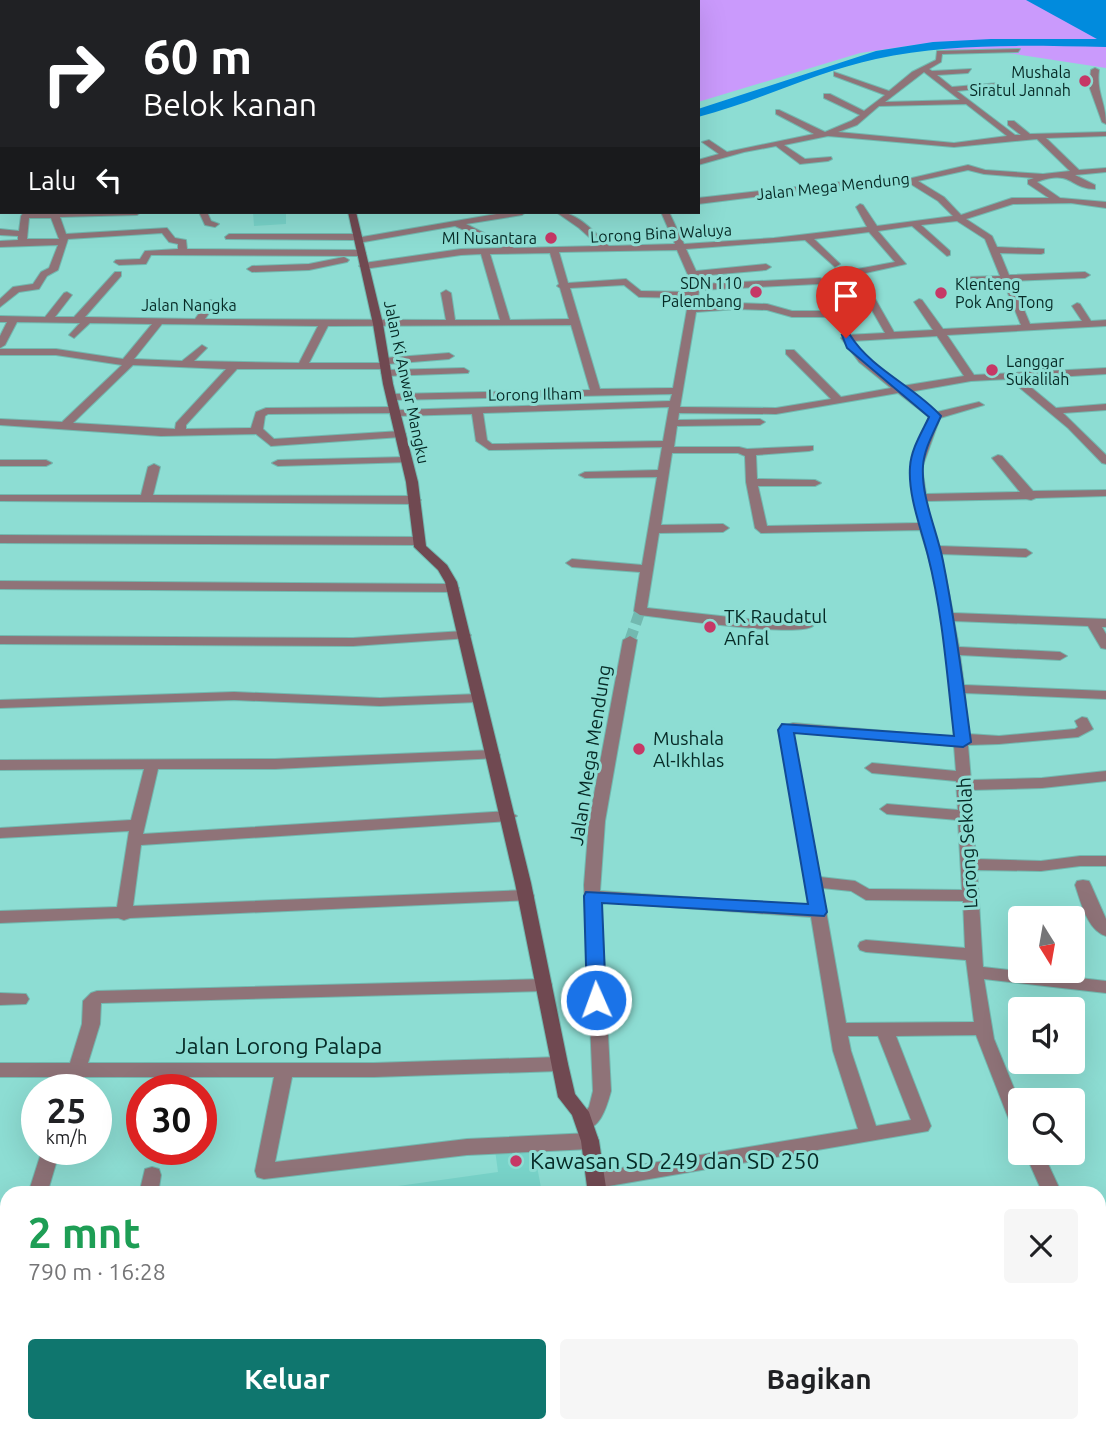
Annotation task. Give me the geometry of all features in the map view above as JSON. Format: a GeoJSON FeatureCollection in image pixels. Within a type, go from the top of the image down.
{"type":"FeatureCollection","features":[{"type":"Feature","properties":{"kind":"street"},"geometry":{"type":"LineString","coordinates":[[700,163],[824,134],[854,123],[889,94],[928,71],[939,61],[937,54],[943,51],[1018,50]]}},
{"type":"Feature","properties":{"kind":"street"},"geometry":{"type":"LineString","coordinates":[[1095,70],[1095,94],[1103,107],[1106,122]]}},
{"type":"Feature","properties":{"kind":"street"},"geometry":{"type":"LineString","coordinates":[[928,71],[968,71]]}},
{"type":"Feature","properties":{"kind":"street"},"geometry":{"type":"LineString","coordinates":[[928,71],[1014,138]]}},
{"type":"Feature","properties":{"kind":"street"},"geometry":{"type":"LineString","coordinates":[[837,74],[889,94]]}},
{"type":"Feature","properties":{"kind":"street"},"geometry":{"type":"LineString","coordinates":[[940,80],[982,77]]}},
{"type":"Feature","properties":{"kind":"street"},"geometry":{"type":"LineString","coordinates":[[950,89],[996,85]]}},
{"type":"Feature","properties":{"kind":"street"},"geometry":{"type":"LineString","coordinates":[[1095,94],[1106,95]]}},
{"type":"Feature","properties":{"kind":"street"},"geometry":{"type":"LineString","coordinates":[[827,96],[864,114]]}},
{"type":"Feature","properties":{"kind":"street"},"geometry":{"type":"LineString","coordinates":[[879,104],[967,102]]}},
{"type":"Feature","properties":{"kind":"street"},"geometry":{"type":"LineString","coordinates":[[951,103],[961,115]]}},
{"type":"Feature","properties":{"kind":"street"},"geometry":{"type":"LineString","coordinates":[[779,112],[824,134],[945,144],[969,145],[1014,138],[1106,134]]}},
{"type":"Feature","properties":{"kind":"street"},"geometry":{"type":"LineString","coordinates":[[1011,123],[1029,137]]}},
{"type":"Feature","properties":{"kind":"street"},"geometry":{"type":"LineString","coordinates":[[1086,135],[1103,145]]}},
{"type":"Feature","properties":{"kind":"street"},"geometry":{"type":"LineString","coordinates":[[1040,136],[1076,172]]}},
{"type":"Feature","properties":{"kind":"street"},"geometry":{"type":"LineString","coordinates":[[706,142],[726,155]]}},
{"type":"Feature","properties":{"kind":"street"},"geometry":{"type":"LineString","coordinates":[[778,144],[802,161],[828,159]]}},
{"type":"Feature","properties":{"kind":"street"},"geometry":{"type":"LineString","coordinates":[[945,144],[957,156]]}},
{"type":"Feature","properties":{"kind":"street"},"geometry":{"type":"LineString","coordinates":[[700,152],[713,160]]}},
{"type":"Feature","properties":{"kind":"street","name":"Jalan Mega Mendung"},"geometry":{"type":"LineString","coordinates":[[700,201],[910,180],[967,167],[984,172],[1043,176]]}},
{"type":"Feature","properties":{"kind":"street"},"geometry":{"type":"LineString","coordinates":[[1058,200],[1031,182],[1044,179],[1043,176],[1106,170]]}},
{"type":"Feature","properties":{"kind":"street"},"geometry":{"type":"LineString","coordinates":[[1064,174],[1092,187]]}},
{"type":"Feature","properties":{"kind":"street"},"geometry":{"type":"LineString","coordinates":[[910,180],[941,199],[959,218],[987,236],[1027,328]]}},
{"type":"Feature","properties":{"kind":"street"},"geometry":{"type":"LineString","coordinates":[[828,186],[840,195]]}},
{"type":"Feature","properties":{"kind":"street","name":"Lorong Bina Waluya"},"geometry":{"type":"LineString","coordinates":[[363,259],[744,243],[959,218],[1012,201],[1058,200],[1106,205]]}},
{"type":"Feature","properties":{"kind":"street"},"geometry":{"type":"LineString","coordinates":[[860,207],[901,264],[899,267],[856,271],[891,335]]}},
{"type":"Feature","properties":{"kind":"street"},"geometry":{"type":"LineString","coordinates":[[22,238],[27,214],[69,214]]}},
{"type":"Feature","properties":{"kind":"street"},"geometry":{"type":"LineString","coordinates":[[205,214],[208,223],[215,224]]}},
{"type":"Feature","properties":{"kind":"street","name":"Jalan Ki Anwar Mangku"},"geometry":{"type":"LineString","coordinates":[[352,214],[407,460],[420,547],[450,578],[453,588],[509,817],[567,1097],[578,1109],[589,1136]]}},
{"type":"Feature","properties":{"kind":"street"},"geometry":{"type":"LineString","coordinates":[[229,237],[358,239],[511,214]]}},
{"type":"Feature","properties":{"kind":"street"},"geometry":{"type":"LineString","coordinates":[[567,214],[607,249]]}},
{"type":"Feature","properties":{"kind":"street"},"geometry":{"type":"LineString","coordinates":[[666,214],[682,246],[692,274],[694,291],[640,611],[766,625],[806,626]]}},
{"type":"Feature","properties":{"kind":"street"},"geometry":{"type":"LineString","coordinates":[[0,304],[13,290],[36,287],[44,274],[53,270],[63,239],[55,216]]}},
{"type":"Feature","properties":{"kind":"street"},"geometry":{"type":"LineString","coordinates":[[913,223],[947,253]]}},
{"type":"Feature","properties":{"kind":"street"},"geometry":{"type":"LineString","coordinates":[[458,224],[517,251]]}},
{"type":"Feature","properties":{"kind":"street"},"geometry":{"type":"LineString","coordinates":[[0,232],[22,238],[63,239],[164,230],[172,240],[183,242],[182,252]]}},
{"type":"Feature","properties":{"kind":"street"},"geometry":{"type":"LineString","coordinates":[[735,233],[744,243]]}},
{"type":"Feature","properties":{"kind":"street"},"geometry":{"type":"LineString","coordinates":[[806,236],[835,264]]}},
{"type":"Feature","properties":{"kind":"street"},"geometry":{"type":"LineString","coordinates":[[0,244],[22,238]]}},
{"type":"Feature","properties":{"kind":"street"},"geometry":{"type":"LineString","coordinates":[[994,250],[1041,251]]}},
{"type":"Feature","properties":{"kind":"street"},"geometry":{"type":"LineString","coordinates":[[554,251],[562,286],[596,392]]}},
{"type":"Feature","properties":{"kind":"street"},"geometry":{"type":"LineString","coordinates":[[119,262],[143,261],[149,253],[182,252],[363,259]]}},
{"type":"Feature","properties":{"kind":"street"},"geometry":{"type":"LineString","coordinates":[[485,252],[506,322]]}},
{"type":"Feature","properties":{"kind":"street"},"geometry":{"type":"LineString","coordinates":[[252,269],[304,268],[327,261],[363,259]]}},
{"type":"Feature","properties":{"kind":"street"},"geometry":{"type":"LineString","coordinates":[[692,274],[766,267]]}},
{"type":"Feature","properties":{"kind":"street"},"geometry":{"type":"LineString","coordinates":[[74,335],[118,274]]}},
{"type":"Feature","properties":{"kind":"street"},"geometry":{"type":"LineString","coordinates":[[965,280],[1085,275]]}},
{"type":"Feature","properties":{"kind":"street"},"geometry":{"type":"LineString","coordinates":[[562,286],[626,282],[639,294],[820,281],[832,288],[866,288]]}},
{"type":"Feature","properties":{"kind":"street"},"geometry":{"type":"LineString","coordinates":[[446,293],[451,324]]}},
{"type":"Feature","properties":{"kind":"street"},"geometry":{"type":"LineString","coordinates":[[47,320],[67,295]]}},
{"type":"Feature","properties":{"kind":"street"},"geometry":{"type":"LineString","coordinates":[[919,302],[971,378]]}},
{"type":"Feature","properties":{"kind":"street"},"geometry":{"type":"LineString","coordinates":[[198,321],[211,303]]}},
{"type":"Feature","properties":{"kind":"street"},"geometry":{"type":"LineString","coordinates":[[690,310],[737,306],[767,307],[792,314],[831,314]]}},
{"type":"Feature","properties":{"kind":"street"},"geometry":{"type":"LineString","coordinates":[[1077,306],[1088,324]]}},
{"type":"Feature","properties":{"kind":"street","name":"Jalan Nangka"},"geometry":{"type":"LineString","coordinates":[[0,319],[378,324],[573,322]]}},
{"type":"Feature","properties":{"kind":"street"},"geometry":{"type":"LineString","coordinates":[[13,319],[1,352],[56,352],[128,363],[385,367],[464,371]]}},
{"type":"Feature","properties":{"kind":"street"},"geometry":{"type":"LineString","coordinates":[[63,426],[128,363],[159,321]]}},
{"type":"Feature","properties":{"kind":"street"},"geometry":{"type":"LineString","coordinates":[[302,367],[325,322]]}},
{"type":"Feature","properties":{"kind":"street"},"geometry":{"type":"LineString","coordinates":[[935,416],[901,390],[851,346],[846,338],[1106,323]]}},
{"type":"Feature","properties":{"kind":"street"},"geometry":{"type":"LineString","coordinates":[[184,365],[202,348]]}},
{"type":"Feature","properties":{"kind":"street"},"geometry":{"type":"LineString","coordinates":[[790,352],[809,375],[819,379],[839,401]]}},
{"type":"Feature","properties":{"kind":"street"},"geometry":{"type":"LineString","coordinates":[[385,367],[449,356]]}},
{"type":"Feature","properties":{"kind":"street"},"geometry":{"type":"LineString","coordinates":[[181,432],[180,425],[234,366]]}},
{"type":"Feature","properties":{"kind":"street"},"geometry":{"type":"LineString","coordinates":[[609,413],[776,411],[971,378],[1106,371]]}},
{"type":"Feature","properties":{"kind":"street"},"geometry":{"type":"LineString","coordinates":[[1010,375],[1054,411],[1106,461]]}},
{"type":"Feature","properties":{"kind":"street"},"geometry":{"type":"LineString","coordinates":[[392,397],[678,391]]}},
{"type":"Feature","properties":{"kind":"street"},"geometry":{"type":"LineString","coordinates":[[499,396],[500,411]]}},
{"type":"Feature","properties":{"kind":"street"},"geometry":{"type":"LineString","coordinates":[[935,416],[979,405]]}},
{"type":"Feature","properties":{"kind":"street"},"geometry":{"type":"LineString","coordinates":[[1054,411],[1106,407]]}},
{"type":"Feature","properties":{"kind":"street","name":"Lorong Ilham"},"geometry":{"type":"LineString","coordinates":[[254,431],[259,426],[260,414],[266,411],[674,413]]}},
{"type":"Feature","properties":{"kind":"street"},"geometry":{"type":"LineString","coordinates":[[477,411],[482,441],[489,447],[668,447],[748,452],[809,448]]}},
{"type":"Feature","properties":{"kind":"street"},"geometry":{"type":"LineString","coordinates":[[674,413],[760,422]]}},
{"type":"Feature","properties":{"kind":"street"},"geometry":{"type":"LineString","coordinates":[[935,416],[916,461],[920,498],[1106,493]]}},
{"type":"Feature","properties":{"kind":"street"},"geometry":{"type":"LineString","coordinates":[[0,422],[181,432],[254,431],[271,443],[401,434]]}},
{"type":"Feature","properties":{"kind":"street"},"geometry":{"type":"LineString","coordinates":[[748,452],[761,528],[765,530],[925,526]]}},
{"type":"Feature","properties":{"kind":"street"},"geometry":{"type":"LineString","coordinates":[[998,458],[1031,497]]}},
{"type":"Feature","properties":{"kind":"street"},"geometry":{"type":"LineString","coordinates":[[278,463],[407,460]]}},
{"type":"Feature","properties":{"kind":"street"},"geometry":{"type":"LineString","coordinates":[[0,463],[46,463]]}},
{"type":"Feature","properties":{"kind":"street"},"geometry":{"type":"LineString","coordinates":[[146,499],[154,467]]}},
{"type":"Feature","properties":{"kind":"street"},"geometry":{"type":"LineString","coordinates":[[585,475],[664,472]]}},
{"type":"Feature","properties":{"kind":"street"},"geometry":{"type":"LineString","coordinates":[[752,482],[815,484]]}},
{"type":"Feature","properties":{"kind":"street"},"geometry":{"type":"LineString","coordinates":[[0,498],[415,500]]}},
{"type":"Feature","properties":{"kind":"street","name":"Lorong Sekolah"},"geometry":{"type":"LineString","coordinates":[[920,498],[947,617],[958,689],[974,963],[984,1028],[1008,1099]]}},
{"type":"Feature","properties":{"kind":"street"},"geometry":{"type":"LineString","coordinates":[[652,540],[723,528]]}},
{"type":"Feature","properties":{"kind":"street"},"geometry":{"type":"LineString","coordinates":[[0,539],[419,541]]}},
{"type":"Feature","properties":{"kind":"street"},"geometry":{"type":"LineString","coordinates":[[934,552],[1026,553]]}},
{"type":"Feature","properties":{"kind":"street"},"geometry":{"type":"LineString","coordinates":[[572,563],[647,569]]}},
{"type":"Feature","properties":{"kind":"street"},"geometry":{"type":"LineString","coordinates":[[0,585],[453,588]]}},
{"type":"Feature","properties":{"kind":"street"},"geometry":{"type":"LineString","coordinates":[[947,617],[1100,623],[1106,645]]}},
{"type":"Feature","properties":{"kind":"street"},"geometry":{"type":"LineString","coordinates":[[0,640],[353,642],[464,635]]}},
{"type":"Feature","properties":{"kind":"street","name":"Jalan Mega Mendung"},"geometry":{"type":"LineString","coordinates":[[589,1136],[602,1091],[593,896],[597,821],[630,640]]}},
{"type":"Feature","properties":{"kind":"street"},"geometry":{"type":"LineString","coordinates":[[952,650],[1060,656]]}},
{"type":"Feature","properties":{"kind":"street"},"geometry":{"type":"LineString","coordinates":[[958,689],[1106,695]]}},
{"type":"Feature","properties":{"kind":"street"},"geometry":{"type":"LineString","coordinates":[[0,704],[234,696],[380,702],[478,698]]}},
{"type":"Feature","properties":{"kind":"street"},"geometry":{"type":"LineString","coordinates":[[869,1133],[847,1069],[838,1030],[786,730],[793,727],[963,740],[999,740],[1078,733],[1086,729],[1082,721]]}},
{"type":"Feature","properties":{"kind":"street"},"geometry":{"type":"LineString","coordinates":[[0,765],[275,764],[493,755]]}},
{"type":"Feature","properties":{"kind":"street"},"geometry":{"type":"LineString","coordinates":[[124,914],[136,832],[152,764]]}},
{"type":"Feature","properties":{"kind":"street"},"geometry":{"type":"LineString","coordinates":[[872,768],[964,781],[1042,783],[1106,776]]}},
{"type":"Feature","properties":{"kind":"street"},"geometry":{"type":"LineString","coordinates":[[887,809],[966,816]]}},
{"type":"Feature","properties":{"kind":"street"},"geometry":{"type":"LineString","coordinates":[[0,833],[136,832],[509,817]]}},
{"type":"Feature","properties":{"kind":"street"},"geometry":{"type":"LineString","coordinates":[[968,864],[1041,866],[1106,861]]}},
{"type":"Feature","properties":{"kind":"street"},"geometry":{"type":"LineString","coordinates":[[812,882],[855,886],[866,894],[969,896]]}},
{"type":"Feature","properties":{"kind":"street"},"geometry":{"type":"LineString","coordinates":[[1083,885],[1095,916],[1106,930]]}},
{"type":"Feature","properties":{"kind":"street"},"geometry":{"type":"LineString","coordinates":[[0,917],[526,896]]}},
{"type":"Feature","properties":{"kind":"street"},"geometry":{"type":"LineString","coordinates":[[593,896],[818,912]]}},
{"type":"Feature","properties":{"kind":"street"},"geometry":{"type":"LineString","coordinates":[[866,946],[1106,987]]}},
{"type":"Feature","properties":{"kind":"street"},"geometry":{"type":"LineString","coordinates":[[77,1072],[91,1024],[92,1001],[97,997],[544,985]]}},
{"type":"Feature","properties":{"kind":"street"},"geometry":{"type":"LineString","coordinates":[[0,999],[20,999]]}},
{"type":"Feature","properties":{"kind":"street"},"geometry":{"type":"LineString","coordinates":[[838,1030],[984,1028]]}},
{"type":"Feature","properties":{"kind":"street"},"geometry":{"type":"LineString","coordinates":[[602,1186],[869,1133],[922,1126],[885,1031]]}},
{"type":"Feature","properties":{"kind":"street","name":"Jalan Lorong Palapa"},"geometry":{"type":"LineString","coordinates":[[0,1070],[77,1072],[475,1069],[559,1064]]}},
{"type":"Feature","properties":{"kind":"street"},"geometry":{"type":"LineString","coordinates":[[284,1070],[264,1171],[467,1147],[589,1136],[597,1186]]}},
{"type":"Feature","properties":{"kind":"street"},"geometry":{"type":"LineString","coordinates":[[40,1186],[46,1165]]}},
{"type":"Feature","properties":{"kind":"street"},"geometry":{"type":"LineString","coordinates":[[1040,1165],[1049,1186]]}},
{"type":"Feature","properties":{"kind":"street"},"geometry":{"type":"LineString","coordinates":[[442,1433],[624,1433]]}},
{"type":"Feature","properties":{"kind":"shaded area"},"geometry":{"type":"Polygon","coordinates":[[[700,0],[1106,0],[1106,68],[1001,52],[947,53],[935,42],[860,53],[700,101],[700,0]]]}},
{"type":"Feature","properties":{"kind":"shaded area"},"geometry":{"type":"Polygon","coordinates":[[[253,214],[286,214],[286,224],[254,226],[253,214]]]}},
{"type":"Feature","properties":{"kind":"shaded area","name":"Kawasan SD 249 dan SD 250"},"geometry":{"type":"Polygon","coordinates":[[[533,1145],[541,1186],[398,1186],[498,1172],[495,1150],[533,1145]]]}},
{"type":"Feature","properties":{"kind":"water"},"geometry":{"type":"Polygon","coordinates":[[[1026,0],[1106,0],[1106,44],[1026,0]]]}},
{"type":"Feature","properties":{"kind":"waterway"},"geometry":{"type":"LineString","coordinates":[[700,112],[831,67],[904,50],[962,44],[1106,43]]}},
{"type":"Feature","properties":{"kind":"tunnel"},"geometry":{"type":"LineString","coordinates":[[630,640],[640,611]]}},
{"type":"Feature","properties":{"kind":"place","name":"Mushala Siratul Jannah"},"geometry":{"type":"Point","coordinates":[1085,81]}},
{"type":"Feature","properties":{"kind":"place","name":"MI Nusantara"},"geometry":{"type":"Point","coordinates":[551,238]}},
{"type":"Feature","properties":{"kind":"place","name":"SDN 110 Palembang"},"geometry":{"type":"Point","coordinates":[756,292]}},
{"type":"Feature","properties":{"kind":"place","name":"Klenteng Pok Ang Tong"},"geometry":{"type":"Point","coordinates":[941,293]}},
{"type":"Feature","properties":{"kind":"place","name":"Langgar Sukalilah"},"geometry":{"type":"Point","coordinates":[992,370]}},
{"type":"Feature","properties":{"kind":"place","name":"TK Raudatul Anfal"},"geometry":{"type":"Point","coordinates":[710,627]}},
{"type":"Feature","properties":{"kind":"place","name":"Mushala Al-Ikhlas"},"geometry":{"type":"Point","coordinates":[639,749]}},
{"type":"Feature","properties":{"kind":"place","name":"Kawasan SD 249 dan SD 250"},"geometry":{"type":"Point","coordinates":[516,1161]}},
{"type":"Feature","properties":{"kind":"route"},"geometry":{"type":"LineString","coordinates":[[596,1000],[593,896],[818,912],[786,730],[788,727],[963,742],[949,627],[935,555],[925,526],[916,468],[916,461],[935,416],[891,382],[851,346],[846,338]]}}]}
